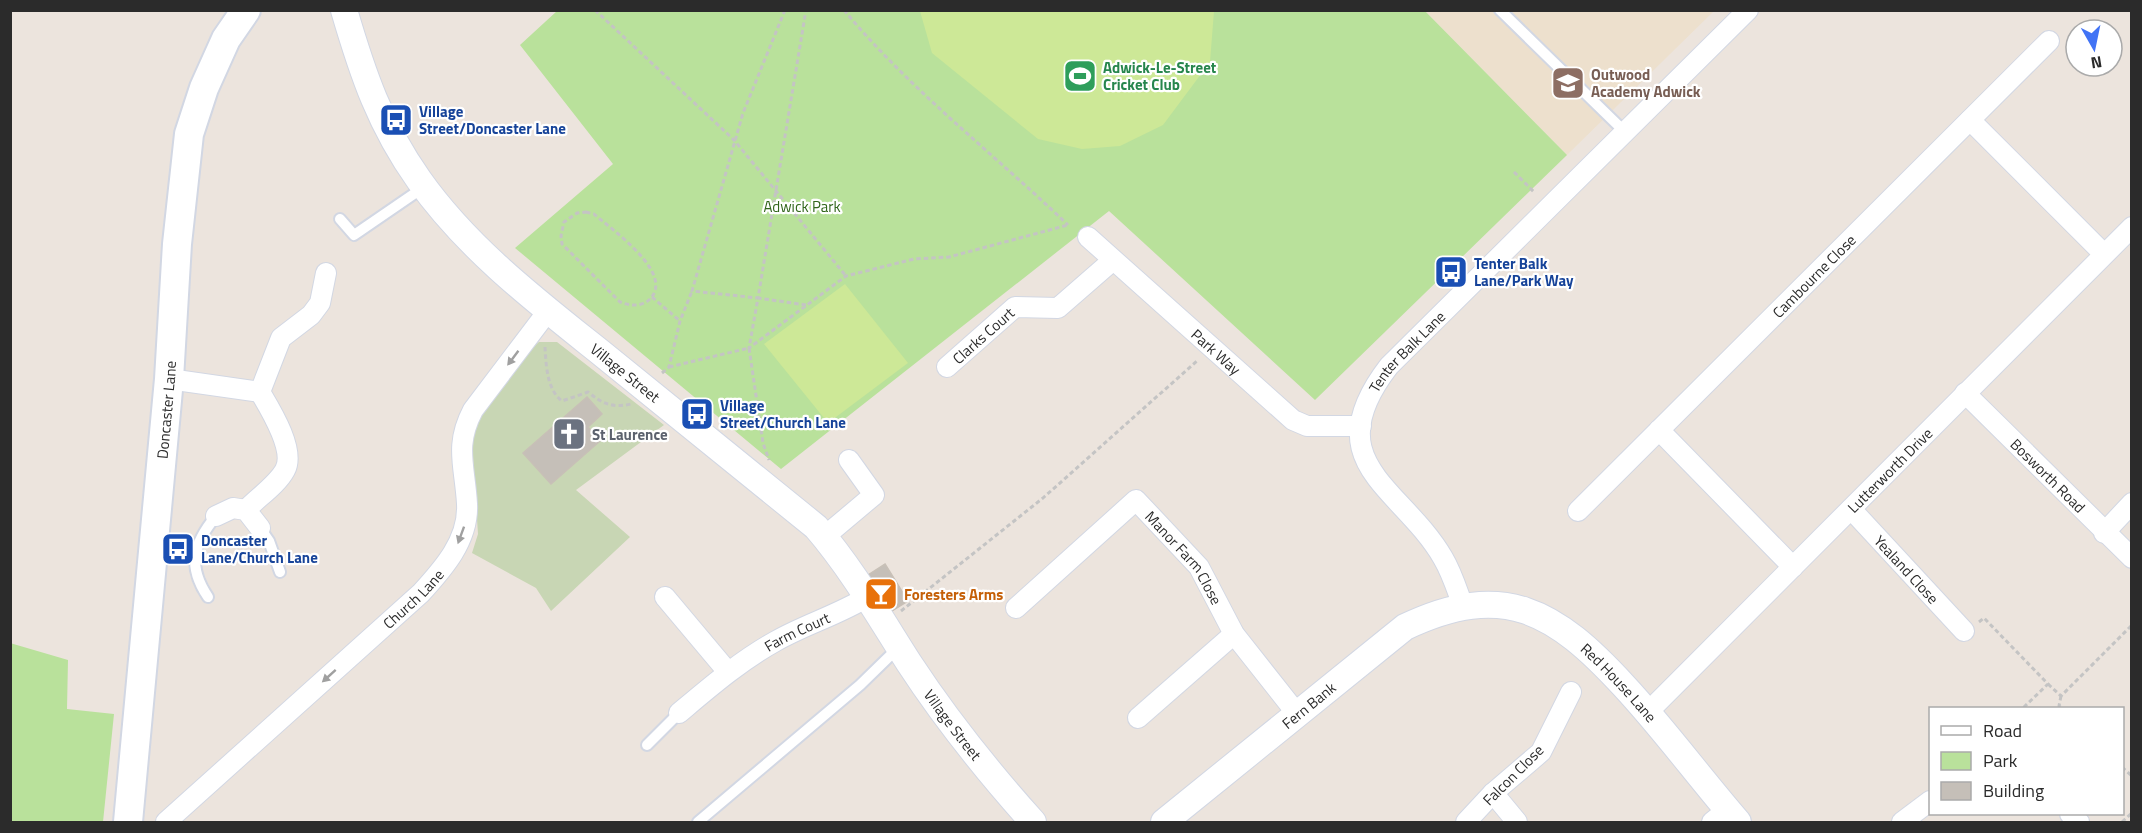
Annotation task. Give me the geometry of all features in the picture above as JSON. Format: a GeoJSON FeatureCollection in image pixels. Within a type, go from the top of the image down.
{"type":"FeatureCollection","features":[{"type":"Feature","properties":{"kind":"main road","name":"Doncaster Lane"},"geometry":{"type":"LineString","coordinates":[[128,822],[169,379],[177,244],[189,134],[204,88],[226,39],[246,10]]}},
{"type":"Feature","properties":{"kind":"street","name":"Village Street"},"geometry":{"type":"LineString","coordinates":[[344,10],[360,68],[372,99],[391,136],[424,187],[481,251],[548,311],[766,486],[824,537],[869,596],[945,711],[1033,822]]}},
{"type":"Feature","properties":{"kind":"street","name":"Tenter Balk Lane"},"geometry":{"type":"LineString","coordinates":[[1463,606],[1443,557],[1381,486],[1369,467],[1363,450],[1361,426],[1371,389],[1389,366],[1748,10]]}},
{"type":"Feature","properties":{"kind":"street","name":"Cambourne Close"},"geometry":{"type":"LineString","coordinates":[[1578,511],[2049,41]]}},
{"type":"Feature","properties":{"kind":"street"},"geometry":{"type":"LineString","coordinates":[[1970,120],[2104,254]]}},
{"type":"Feature","properties":{"kind":"street","name":"Lutterworth Drive"},"geometry":{"type":"LineString","coordinates":[[1648,712],[2132,226]]}},
{"type":"Feature","properties":{"kind":"street","name":"Park Way"},"geometry":{"type":"LineString","coordinates":[[1088,237],[1112,261],[1293,420],[1315,426],[1361,426]]}},
{"type":"Feature","properties":{"kind":"street","name":"Clarks Court"},"geometry":{"type":"LineString","coordinates":[[947,367],[1015,307],[1058,308],[1112,261]]}},
{"type":"Feature","properties":{"kind":"street"},"geometry":{"type":"LineString","coordinates":[[246,510],[284,471],[288,461],[281,433],[260,392],[281,338],[311,315],[320,303],[326,273]]}},
{"type":"Feature","properties":{"kind":"street","name":"Church Lane"},"geometry":{"type":"LineString","coordinates":[[166,822],[421,593],[450,559],[459,541],[467,506],[461,442],[465,426],[473,410],[548,311]]}},
{"type":"Feature","properties":{"kind":"street"},"geometry":{"type":"LineString","coordinates":[[169,379],[260,392]]}},
{"type":"Feature","properties":{"kind":"street","name":"Bosworth Road"},"geometry":{"type":"LineString","coordinates":[[1965,393],[2104,533],[2132,558]]}},
{"type":"Feature","properties":{"kind":"street"},"geometry":{"type":"LineString","coordinates":[[1659,430],[1793,567]]}},
{"type":"Feature","properties":{"kind":"street"},"geometry":{"type":"LineString","coordinates":[[824,537],[874,495],[849,460]]}},
{"type":"Feature","properties":{"kind":"street","name":"Manor Farm Close"},"geometry":{"type":"LineString","coordinates":[[1016,608],[1136,500],[1199,567],[1234,634],[1298,715]]}},
{"type":"Feature","properties":{"kind":"street"},"geometry":{"type":"LineString","coordinates":[[2104,533],[2132,503]]}},
{"type":"Feature","properties":{"kind":"street"},"geometry":{"type":"LineString","coordinates":[[216,516],[233,508],[246,510],[260,528]]}},
{"type":"Feature","properties":{"kind":"street","name":"Yealand Close"},"geometry":{"type":"LineString","coordinates":[[1851,509],[1964,631]]}},
{"type":"Feature","properties":{"kind":"street","name":"Farm Court"},"geometry":{"type":"LineString","coordinates":[[679,713],[728,672],[779,639],[841,613],[869,596]]}},
{"type":"Feature","properties":{"kind":"street"},"geometry":{"type":"LineString","coordinates":[[665,597],[728,672]]}},
{"type":"Feature","properties":{"kind":"street","name":"Red House Lane"},"geometry":{"type":"LineString","coordinates":[[1463,606],[1495,605],[1517,608],[1542,616],[1567,630],[1590,649],[1648,712],[1726,818]]}},
{"type":"Feature","properties":{"kind":"street","name":"Fern Bank"},"geometry":{"type":"LineString","coordinates":[[1164,822],[1405,627],[1435,612],[1463,606]]}},
{"type":"Feature","properties":{"kind":"street"},"geometry":{"type":"LineString","coordinates":[[1138,718],[1234,634]]}},
{"type":"Feature","properties":{"kind":"street","name":"Falcon Close"},"geometry":{"type":"LineString","coordinates":[[1466,822],[1493,793],[1540,752],[1571,692]]}},
{"type":"Feature","properties":{"kind":"street"},"geometry":{"type":"LineString","coordinates":[[1493,793],[1517,822]]}},
{"type":"Feature","properties":{"kind":"street"},"geometry":{"type":"LineString","coordinates":[[1902,822],[1929,802]]}},
{"type":"Feature","properties":{"kind":"lane"},"geometry":{"type":"LineString","coordinates":[[1500,10],[1625,132]]}},
{"type":"Feature","properties":{"kind":"lane"},"geometry":{"type":"LineString","coordinates":[[340,219],[354,235],[424,187]]}},
{"type":"Feature","properties":{"kind":"lane"},"geometry":{"type":"LineString","coordinates":[[208,597],[195,574],[195,560],[200,538],[216,516]]}},
{"type":"Feature","properties":{"kind":"lane"},"geometry":{"type":"LineString","coordinates":[[260,528],[269,541],[280,572]]}},
{"type":"Feature","properties":{"kind":"lane"},"geometry":{"type":"LineString","coordinates":[[698,822],[860,685],[900,646]]}},
{"type":"Feature","properties":{"kind":"lane"},"geometry":{"type":"LineString","coordinates":[[647,745],[679,713]]}},
{"type":"Feature","properties":{"kind":"path"},"geometry":{"type":"LineString","coordinates":[[595,10],[735,141],[846,276]]}},
{"type":"Feature","properties":{"kind":"path"},"geometry":{"type":"LineString","coordinates":[[548,311],[545,342],[547,370],[556,396],[562,401],[588,392],[600,402],[615,407],[636,403],[669,367],[680,321],[692,291],[743,113],[785,10]]}},
{"type":"Feature","properties":{"kind":"path"},"geometry":{"type":"LineString","coordinates":[[766,486],[776,478],[763,443],[748,348],[806,10]]}},
{"type":"Feature","properties":{"kind":"path"},"geometry":{"type":"LineString","coordinates":[[844,10],[879,52],[1009,168],[1068,225],[1088,237]]}},
{"type":"Feature","properties":{"kind":"path"},"geometry":{"type":"LineString","coordinates":[[1514,172],[1549,207]]}},
{"type":"Feature","properties":{"kind":"path"},"geometry":{"type":"LineString","coordinates":[[578,213],[594,214],[653,269],[657,283],[652,297],[636,306],[620,302],[565,249],[561,236],[564,222],[578,213]]}},
{"type":"Feature","properties":{"kind":"path"},"geometry":{"type":"LineString","coordinates":[[669,367],[748,348],[846,276],[914,260],[950,257],[1068,225]]}},
{"type":"Feature","properties":{"kind":"path"},"geometry":{"type":"LineString","coordinates":[[692,291],[806,305]]}},
{"type":"Feature","properties":{"kind":"path"},"geometry":{"type":"LineString","coordinates":[[652,297],[680,321]]}},
{"type":"Feature","properties":{"kind":"path"},"geometry":{"type":"LineString","coordinates":[[885,623],[1043,498],[1211,349]]}},
{"type":"Feature","properties":{"kind":"path"},"geometry":{"type":"LineString","coordinates":[[1964,631],[1984,618],[2061,696]]}},
{"type":"Feature","properties":{"kind":"path"},"geometry":{"type":"LineString","coordinates":[[2060,707],[2061,696],[2132,625]]}},
{"type":"Feature","properties":{"kind":"path"},"geometry":{"type":"LineString","coordinates":[[2024,707],[2048,684]]}},
{"type":"Feature","properties":{"kind":"path"},"geometry":{"type":"LineString","coordinates":[[2122,822],[2132,813]]}},
{"type":"Feature","properties":{"kind":"shaded area","name":"Outwood Academy Adwick"},"geometry":{"type":"Polygon","coordinates":[[[1425,11],[1714,11],[1567,155],[1425,11]]]}},
{"type":"Feature","properties":{"kind":"green space","name":"Adwick Park"},"geometry":{"type":"Polygon","coordinates":[[[557,11],[1425,11],[1567,155],[1315,400],[1109,211],[781,469],[515,248],[613,164],[520,45],[557,11]]]}},
{"type":"Feature","properties":{"kind":"green space","name":"Adwick-Le-Street Cricket Club"},"geometry":{"type":"Polygon","coordinates":[[[920,11],[1214,11],[1210,62],[1163,125],[1120,146],[1082,149],[1038,139],[932,53],[920,11]]]}},
{"type":"Feature","properties":{"kind":"green space"},"geometry":{"type":"Polygon","coordinates":[[[845,284],[908,363],[828,423],[764,344],[845,284]]]}},
{"type":"Feature","properties":{"kind":"green space"},"geometry":{"type":"Polygon","coordinates":[[[539,342],[557,342],[664,425],[576,490],[630,537],[551,611],[536,588],[472,553],[478,534],[471,427],[526,353],[539,342]]]}},
{"type":"Feature","properties":{"kind":"green space"},"geometry":{"type":"Polygon","coordinates":[[[10,643],[68,660],[67,709],[114,714],[103,822],[11,822],[10,643]]]}},
{"type":"Feature","properties":{"kind":"building","name":"St Laurence"},"geometry":{"type":"Polygon","coordinates":[[[587,397],[602,414],[588,427],[600,441],[551,484],[523,453],[587,397]]]}},
{"type":"Feature","properties":{"kind":"building"},"geometry":{"type":"Polygon","coordinates":[[[885,564],[908,601],[887,614],[865,577],[885,564]]]}},
{"type":"Feature","properties":{"kind":"place","name":"Adwick-Le-Street Cricket Club"},"geometry":{"type":"Point","coordinates":[1080,76]}},
{"type":"Feature","properties":{"kind":"place","name":"Outwood Academy Adwick"},"geometry":{"type":"Point","coordinates":[1568,83]}},
{"type":"Feature","properties":{"kind":"place","name":"Village Street/Doncaster Lane"},"geometry":{"type":"Point","coordinates":[396,120]}},
{"type":"Feature","properties":{"kind":"place","name":"Tenter Balk Lane/Park Way"},"geometry":{"type":"Point","coordinates":[1451,272]}},
{"type":"Feature","properties":{"kind":"place","name":"Village Street/Church Lane"},"geometry":{"type":"Point","coordinates":[697,414]}},
{"type":"Feature","properties":{"kind":"place","name":"St Laurence"},"geometry":{"type":"Point","coordinates":[569,434]}},
{"type":"Feature","properties":{"kind":"place","name":"Doncaster Lane/Church Lane"},"geometry":{"type":"Point","coordinates":[178,549]}},
{"type":"Feature","properties":{"kind":"place","name":"Foresters Arms"},"geometry":{"type":"Point","coordinates":[881,594]}}]}
